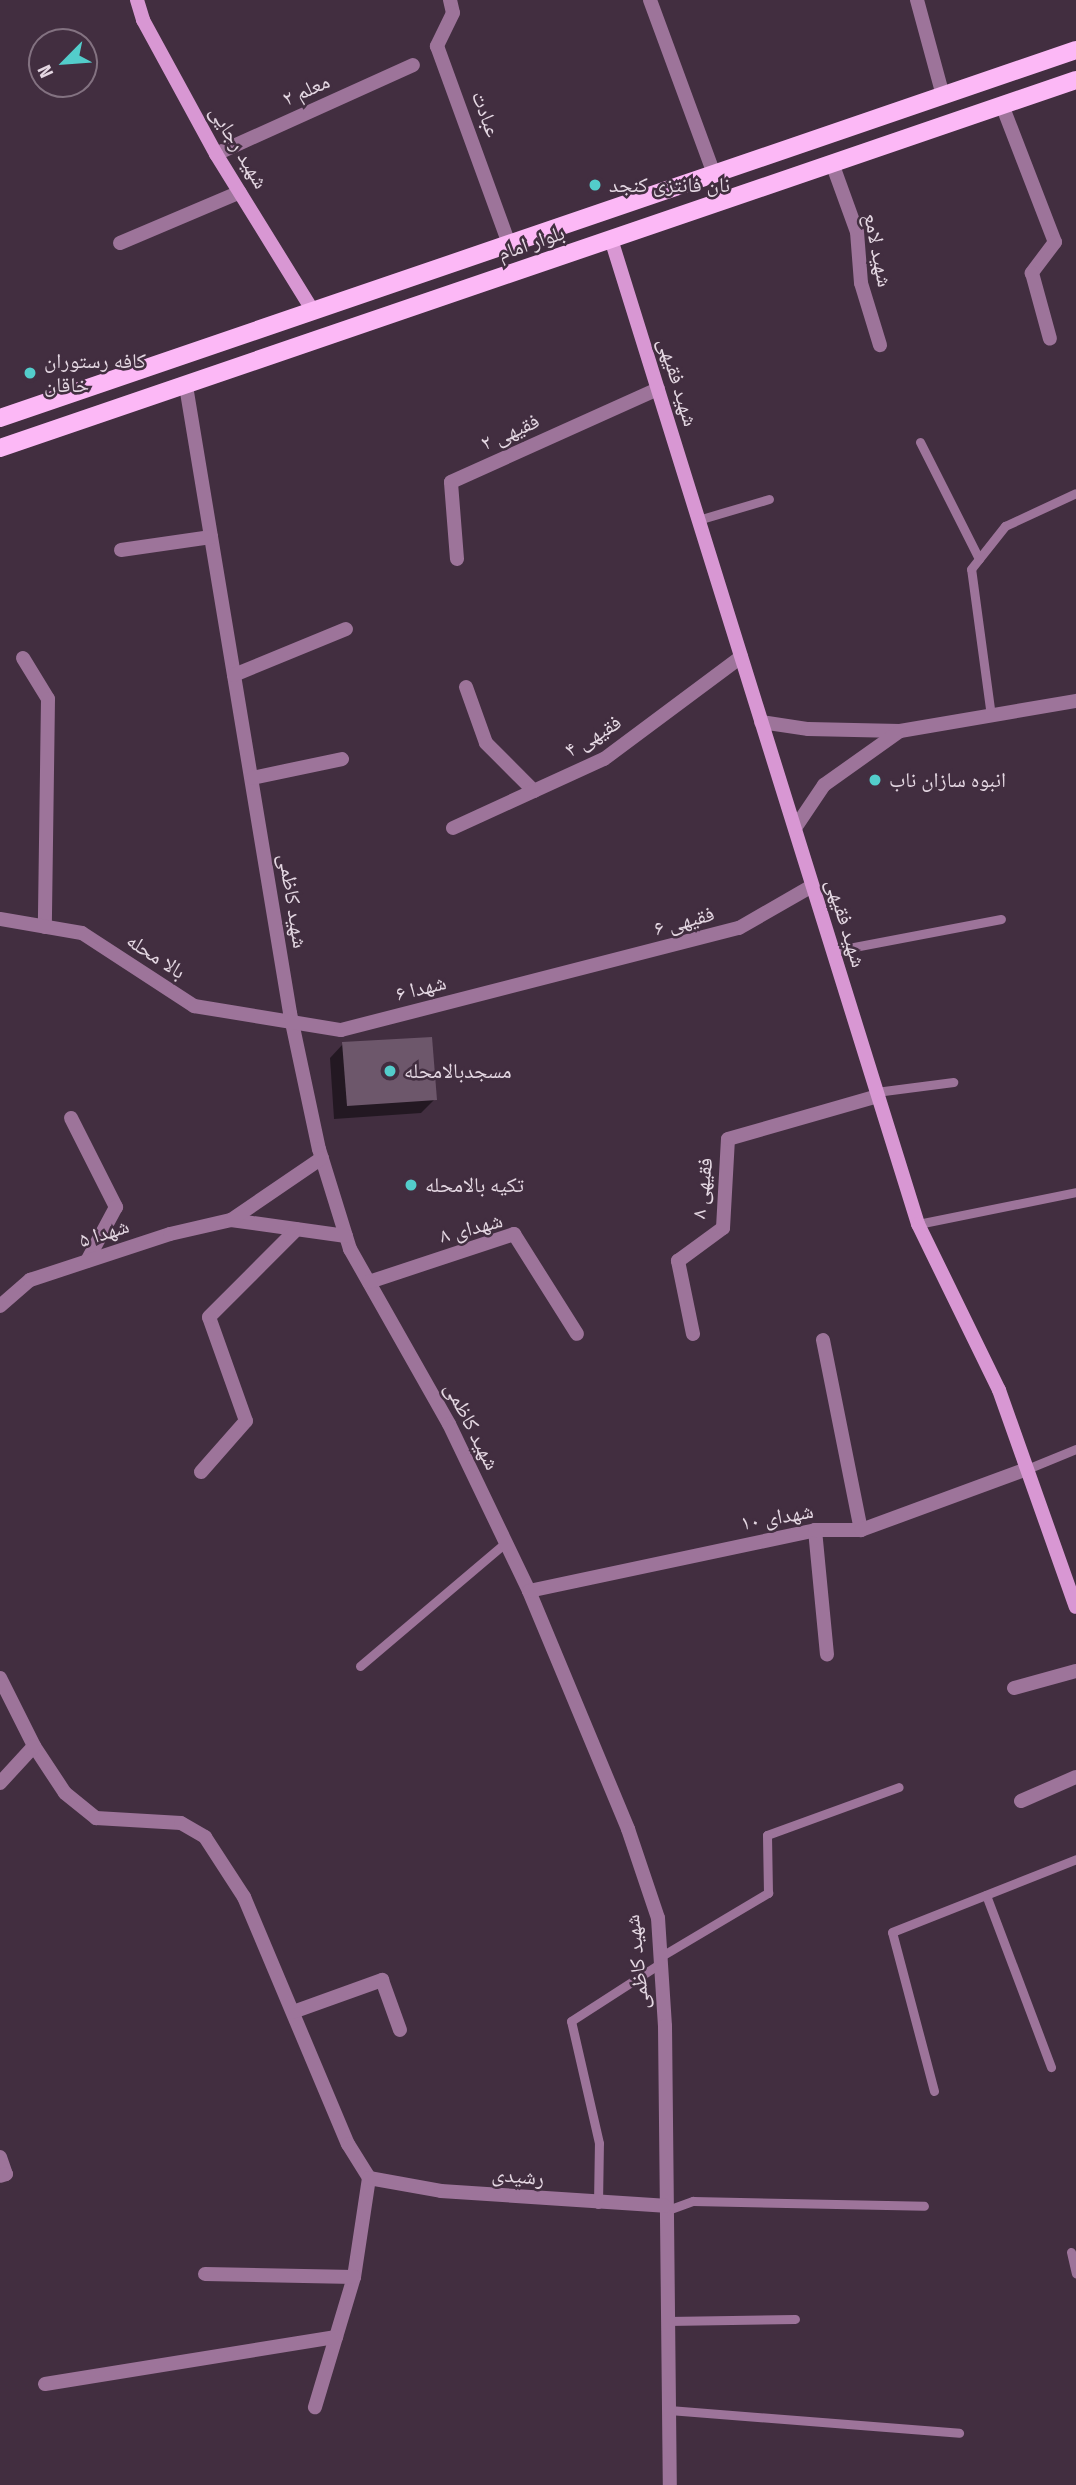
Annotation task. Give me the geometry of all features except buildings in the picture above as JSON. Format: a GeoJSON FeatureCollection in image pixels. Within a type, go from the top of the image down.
{"type":"FeatureCollection","features":[{"type":"Feature","properties":{"kind":"main road","name":"شهید رجایی"},"geometry":{"type":"LineString","coordinates":[[137,0],[216,154],[313,312]]}},
{"type":"Feature","properties":{"kind":"main road","name":"بلوار امام"},"geometry":{"type":"LineString","coordinates":[[0,418],[1076,50]]}},
{"type":"Feature","properties":{"kind":"main road","name":"بلوار امام"},"geometry":{"type":"LineString","coordinates":[[0,448],[1076,80]]}},
{"type":"Feature","properties":{"kind":"main road"},"geometry":{"type":"LineString","coordinates":[[603,212],[611,239]]}},
{"type":"Feature","properties":{"kind":"main road","name":"شهید فقیهی"},"geometry":{"type":"LineString","coordinates":[[611,239],[918,1224],[999,1390],[1076,1607]]}},
{"type":"Feature","properties":{"kind":"main road"},"geometry":{"type":"LineString","coordinates":[[313,312],[321,339]]}},
{"type":"Feature","properties":{"kind":"street","name":"عبادت"},"geometry":{"type":"LineString","coordinates":[[450,0],[453,13],[437,46],[509,244]]}},
{"type":"Feature","properties":{"kind":"street"},"geometry":{"type":"LineString","coordinates":[[650,0],[714,174]]}},
{"type":"Feature","properties":{"kind":"street"},"geometry":{"type":"LineString","coordinates":[[917,0],[943,96]]}},
{"type":"Feature","properties":{"kind":"street","name":"معلم ۲"},"geometry":{"type":"LineString","coordinates":[[216,154],[413,65]]}},
{"type":"Feature","properties":{"kind":"street"},"geometry":{"type":"LineString","coordinates":[[1002,105],[1055,242],[1032,273],[1050,339]]}},
{"type":"Feature","properties":{"kind":"street","name":"شهید لامع"},"geometry":{"type":"LineString","coordinates":[[832,163],[857,232],[861,283],[880,345]]}},
{"type":"Feature","properties":{"kind":"street"},"geometry":{"type":"LineString","coordinates":[[120,243],[240,192]]}},
{"type":"Feature","properties":{"kind":"street","name":"شهید کاظمی"},"geometry":{"type":"LineString","coordinates":[[186,386],[292,1025],[322,1158],[346,1236],[449,1424],[529,1591],[628,1829],[658,1919],[670,2485]]}},
{"type":"Feature","properties":{"kind":"street","name":"فقیهی ۲"},"geometry":{"type":"LineString","coordinates":[[457,559],[451,482],[658,389]]}},
{"type":"Feature","properties":{"kind":"street"},"geometry":{"type":"LineString","coordinates":[[121,550],[211,537]]}},
{"type":"Feature","properties":{"kind":"street"},"geometry":{"type":"LineString","coordinates":[[234,675],[346,629]]}},
{"type":"Feature","properties":{"kind":"street","name":"فقیهی ۴"},"geometry":{"type":"LineString","coordinates":[[453,828],[604,759],[741,657]]}},
{"type":"Feature","properties":{"kind":"street"},"geometry":{"type":"LineString","coordinates":[[23,658],[48,699],[45,927]]}},
{"type":"Feature","properties":{"kind":"street"},"geometry":{"type":"LineString","coordinates":[[466,687],[486,743],[534,791]]}},
{"type":"Feature","properties":{"kind":"street"},"geometry":{"type":"LineString","coordinates":[[761,722],[808,729],[900,731],[1076,701]]}},
{"type":"Feature","properties":{"kind":"street"},"geometry":{"type":"LineString","coordinates":[[795,828],[824,785],[900,731]]}},
{"type":"Feature","properties":{"kind":"street"},"geometry":{"type":"LineString","coordinates":[[252,778],[342,759]]}},
{"type":"Feature","properties":{"kind":"street","name":"فقیهی ۶"},"geometry":{"type":"LineString","coordinates":[[558,975],[739,928],[813,886]]}},
{"type":"Feature","properties":{"kind":"street","name":"بالا محله"},"geometry":{"type":"LineString","coordinates":[[0,919],[82,933],[194,1006],[292,1025]]}},
{"type":"Feature","properties":{"kind":"street","name":"شهدا ۶"},"geometry":{"type":"LineString","coordinates":[[292,1025],[341,1030],[558,975]]}},
{"type":"Feature","properties":{"kind":"street","name":"فقیهی ۸"},"geometry":{"type":"LineString","coordinates":[[693,1334],[678,1261],[723,1228],[729,1139],[877,1094]]}},
{"type":"Feature","properties":{"kind":"street"},"geometry":{"type":"LineString","coordinates":[[71,1118],[116,1206],[87,1261]]}},
{"type":"Feature","properties":{"kind":"street","name":"شهدا ۵"},"geometry":{"type":"LineString","coordinates":[[0,1306],[30,1280],[230,1220],[322,1158]]}},
{"type":"Feature","properties":{"kind":"street","name":"شهدا ۵"},"geometry":{"type":"LineString","coordinates":[[230,1220],[346,1236]]}},
{"type":"Feature","properties":{"kind":"street"},"geometry":{"type":"LineString","coordinates":[[201,1472],[246,1421],[209,1317],[297,1229]]}},
{"type":"Feature","properties":{"kind":"street","name":"شهدای ۸"},"geometry":{"type":"LineString","coordinates":[[369,1282],[513,1234],[577,1334]]}},
{"type":"Feature","properties":{"kind":"street"},"geometry":{"type":"LineString","coordinates":[[823,1340],[861,1530]]}},
{"type":"Feature","properties":{"kind":"street","name":"شهدای ۱۰"},"geometry":{"type":"LineString","coordinates":[[529,1591],[815,1530],[861,1530],[1027,1469]]}},
{"type":"Feature","properties":{"kind":"street"},"geometry":{"type":"LineString","coordinates":[[815,1530],[827,1654]]}},
{"type":"Feature","properties":{"kind":"street"},"geometry":{"type":"LineString","coordinates":[[1014,1688],[1076,1671]]}},
{"type":"Feature","properties":{"kind":"street"},"geometry":{"type":"LineString","coordinates":[[0,1678],[34,1746],[65,1793],[96,1818],[181,1823],[205,1837],[244,1897],[348,2144],[369,2178],[354,2277],[315,2407]]}},
{"type":"Feature","properties":{"kind":"street"},"geometry":{"type":"LineString","coordinates":[[0,1783],[34,1746]]}},
{"type":"Feature","properties":{"kind":"street"},"geometry":{"type":"LineString","coordinates":[[1021,1801],[1076,1777]]}},
{"type":"Feature","properties":{"kind":"street"},"geometry":{"type":"LineString","coordinates":[[293,2012],[382,1980],[400,2030]]}},
{"type":"Feature","properties":{"kind":"street"},"geometry":{"type":"LineString","coordinates":[[0,2157],[6,2174],[0,2176]]}},
{"type":"Feature","properties":{"kind":"street","name":"رشیدی"},"geometry":{"type":"LineString","coordinates":[[369,2178],[441,2191],[664,2209]]}},
{"type":"Feature","properties":{"kind":"street"},"geometry":{"type":"LineString","coordinates":[[205,2274],[354,2277]]}},
{"type":"Feature","properties":{"kind":"street"},"geometry":{"type":"LineString","coordinates":[[45,2384],[336,2337]]}},
{"type":"Feature","properties":{"kind":"lane"},"geometry":{"type":"LineString","coordinates":[[920,442],[979,559]]}},
{"type":"Feature","properties":{"kind":"lane"},"geometry":{"type":"LineString","coordinates":[[990,716],[971,569],[1005,526],[1076,493]]}},
{"type":"Feature","properties":{"kind":"lane"},"geometry":{"type":"LineString","coordinates":[[698,520],[769,499]]}},
{"type":"Feature","properties":{"kind":"lane"},"geometry":{"type":"LineString","coordinates":[[833,951],[1001,919]]}},
{"type":"Feature","properties":{"kind":"lane"},"geometry":{"type":"LineString","coordinates":[[877,1094],[953,1082]]}},
{"type":"Feature","properties":{"kind":"lane"},"geometry":{"type":"LineString","coordinates":[[918,1224],[1076,1192]]}},
{"type":"Feature","properties":{"kind":"lane"},"geometry":{"type":"LineString","coordinates":[[1027,1469],[1076,1449]]}},
{"type":"Feature","properties":{"kind":"lane"},"geometry":{"type":"LineString","coordinates":[[360,1666],[506,1542]]}},
{"type":"Feature","properties":{"kind":"lane"},"geometry":{"type":"LineString","coordinates":[[598,2204],[598,2143],[571,2021],[660,1960],[768,1892],[767,1835],[899,1787]]}},
{"type":"Feature","properties":{"kind":"lane"},"geometry":{"type":"LineString","coordinates":[[934,2091],[892,1932],[1076,1859]]}},
{"type":"Feature","properties":{"kind":"lane"},"geometry":{"type":"LineString","coordinates":[[986,1895],[1051,2067]]}},
{"type":"Feature","properties":{"kind":"lane"},"geometry":{"type":"LineString","coordinates":[[664,2209],[693,2201],[924,2206]]}},
{"type":"Feature","properties":{"kind":"lane"},"geometry":{"type":"LineString","coordinates":[[1071,2252],[1076,2273]]}},
{"type":"Feature","properties":{"kind":"lane"},"geometry":{"type":"LineString","coordinates":[[667,2321],[795,2319]]}},
{"type":"Feature","properties":{"kind":"lane"},"geometry":{"type":"LineString","coordinates":[[669,2410],[959,2433]]}},
{"type":"Feature","properties":{"kind":"place","name":"نان فانتزی کنجد"},"geometry":{"type":"Point","coordinates":[595,185]}},
{"type":"Feature","properties":{"kind":"place","name":"کافه رستوران خاقان"},"geometry":{"type":"Point","coordinates":[30,373]}},
{"type":"Feature","properties":{"kind":"place","name":"انبوه سازان ناب"},"geometry":{"type":"Point","coordinates":[875,780]}},
{"type":"Feature","properties":{"kind":"place","name":"مسجدبالامحله"},"geometry":{"type":"Point","coordinates":[390,1071]}},
{"type":"Feature","properties":{"kind":"place","name":"تکیه بالامحله"},"geometry":{"type":"Point","coordinates":[411,1185]}}]}
